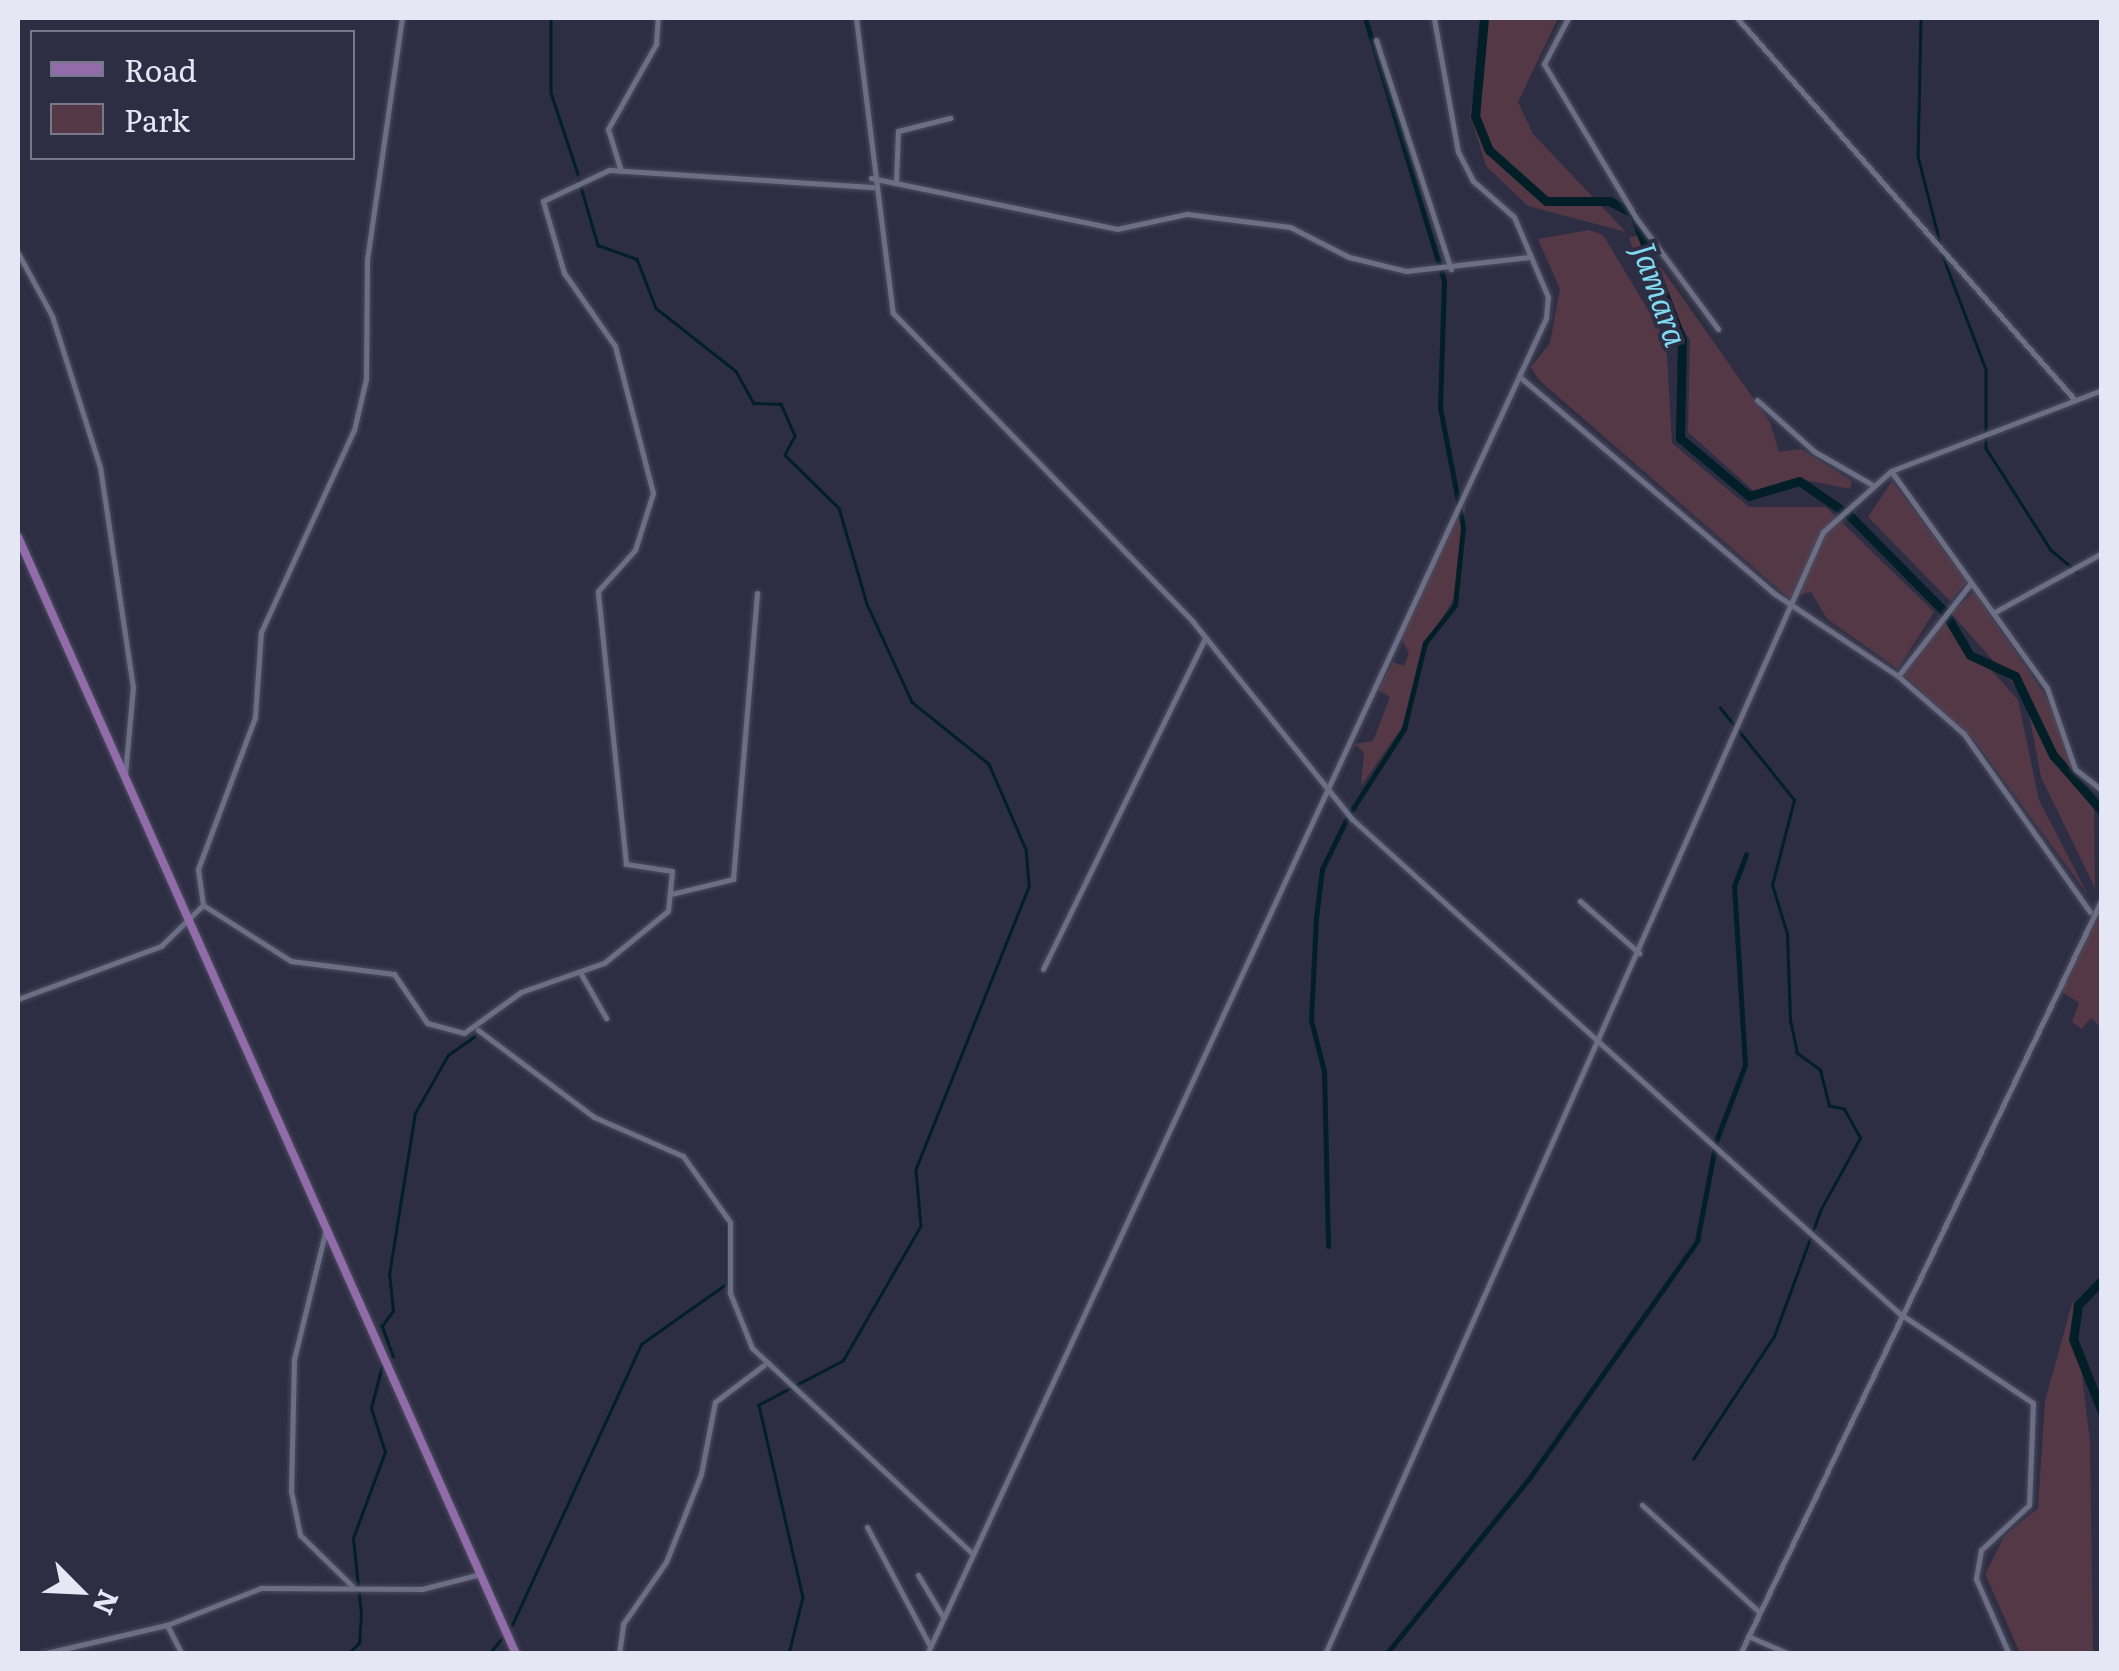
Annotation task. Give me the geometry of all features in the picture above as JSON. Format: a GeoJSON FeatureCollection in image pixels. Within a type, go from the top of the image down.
{"type":"FeatureCollection","features":[{"type":"Feature","properties":{"kind":"main road"},"geometry":{"type":"LineString","coordinates":[[18,538],[516,1654]]}},
{"type":"Feature","properties":{"kind":"street"},"geometry":{"type":"LineString","coordinates":[[402,18],[367,260],[366,379],[354,430],[261,632],[256,717],[198,870],[203,904],[291,961],[377,966],[412,993],[427,1023],[478,1030],[594,1117],[683,1156],[730,1222],[730,1293],[764,1364],[972,1554]]}},
{"type":"Feature","properties":{"kind":"street"},"geometry":{"type":"LineString","coordinates":[[627,175],[613,163],[608,129],[656,44],[658,18]]}},
{"type":"Feature","properties":{"kind":"street"},"geometry":{"type":"LineString","coordinates":[[856,18],[872,187],[893,313],[1205,638],[1327,791],[1899,1313],[2034,1403],[2029,1505],[1981,1550],[1976,1578],[2009,1654]]}},
{"type":"Feature","properties":{"kind":"street"},"geometry":{"type":"LineString","coordinates":[[929,1650],[1546,318],[1514,217],[1473,181],[1458,152],[1434,18]]}},
{"type":"Feature","properties":{"kind":"street"},"geometry":{"type":"LineString","coordinates":[[1568,18],[1544,64],[1636,218],[1718,328]]}},
{"type":"Feature","properties":{"kind":"street"},"geometry":{"type":"LineString","coordinates":[[1737,18],[2074,400]]}},
{"type":"Feature","properties":{"kind":"street"},"geometry":{"type":"LineString","coordinates":[[1376,40],[1451,269]]}},
{"type":"Feature","properties":{"kind":"street"},"geometry":{"type":"LineString","coordinates":[[896,182],[898,131],[950,118]]}},
{"type":"Feature","properties":{"kind":"street"},"geometry":{"type":"LineString","coordinates":[[478,1030],[521,992],[582,974],[668,911],[671,894],[666,866],[626,864],[598,591],[634,550],[652,505],[638,408],[606,326],[564,273],[543,208],[550,192],[586,173],[872,187]]}},
{"type":"Feature","properties":{"kind":"street"},"geometry":{"type":"LineString","coordinates":[[871,178],[1117,229],[1187,214],[1290,227],[1383,267],[1451,269],[1529,257]]}},
{"type":"Feature","properties":{"kind":"street"},"geometry":{"type":"LineString","coordinates":[[18,253],[52,316],[100,467],[133,687],[125,776]]}},
{"type":"Feature","properties":{"kind":"street"},"geometry":{"type":"LineString","coordinates":[[1519,376],[1794,608],[1898,676],[1964,734],[2090,912]]}},
{"type":"Feature","properties":{"kind":"street"},"geometry":{"type":"LineString","coordinates":[[1326,1654],[1834,517],[1845,504],[1892,470],[2102,390]]}},
{"type":"Feature","properties":{"kind":"street"},"geometry":{"type":"LineString","coordinates":[[1757,400],[1815,452],[1872,484]]}},
{"type":"Feature","properties":{"kind":"street"},"geometry":{"type":"LineString","coordinates":[[1892,470],[2047,688],[2075,769],[2102,790]]}},
{"type":"Feature","properties":{"kind":"street"},"geometry":{"type":"LineString","coordinates":[[1994,614],[2102,553]]}},
{"type":"Feature","properties":{"kind":"street"},"geometry":{"type":"LineString","coordinates":[[1898,676],[1972,583]]}},
{"type":"Feature","properties":{"kind":"street"},"geometry":{"type":"LineString","coordinates":[[671,894],[733,879],[757,592]]}},
{"type":"Feature","properties":{"kind":"street"},"geometry":{"type":"LineString","coordinates":[[1043,969],[1205,638]]}},
{"type":"Feature","properties":{"kind":"street"},"geometry":{"type":"LineString","coordinates":[[1740,1654],[2090,912],[2102,899]]}},
{"type":"Feature","properties":{"kind":"street"},"geometry":{"type":"LineString","coordinates":[[1580,901],[1639,953]]}},
{"type":"Feature","properties":{"kind":"street"},"geometry":{"type":"LineString","coordinates":[[18,999],[161,946],[203,904]]}},
{"type":"Feature","properties":{"kind":"street"},"geometry":{"type":"LineString","coordinates":[[582,974],[606,1018]]}},
{"type":"Feature","properties":{"kind":"street"},"geometry":{"type":"LineString","coordinates":[[327,1227],[294,1359],[291,1491],[300,1535],[355,1586]]}},
{"type":"Feature","properties":{"kind":"street"},"geometry":{"type":"LineString","coordinates":[[619,1654],[623,1624],[666,1562],[701,1474],[715,1402],[764,1364]]}},
{"type":"Feature","properties":{"kind":"street"},"geometry":{"type":"LineString","coordinates":[[1642,1505],[1759,1612]]}},
{"type":"Feature","properties":{"kind":"street"},"geometry":{"type":"LineString","coordinates":[[867,1527],[929,1650]]}},
{"type":"Feature","properties":{"kind":"street"},"geometry":{"type":"LineString","coordinates":[[42,1654],[168,1625],[261,1588],[429,1589],[482,1574]]}},
{"type":"Feature","properties":{"kind":"street"},"geometry":{"type":"LineString","coordinates":[[918,1574],[944,1617]]}},
{"type":"Feature","properties":{"kind":"street"},"geometry":{"type":"LineString","coordinates":[[168,1625],[182,1654]]}},
{"type":"Feature","properties":{"kind":"street"},"geometry":{"type":"LineString","coordinates":[[1748,1636],[1789,1654]]}},
{"type":"Feature","properties":{"kind":"green space"},"geometry":{"type":"Polygon","coordinates":[[[1487,18],[1558,18],[1518,102],[1533,134],[1626,232],[1528,206],[1486,166],[1470,114],[1487,18]]]}},
{"type":"Feature","properties":{"kind":"green space"},"geometry":{"type":"Polygon","coordinates":[[[1589,230],[1603,235],[1666,340],[1672,443],[1749,507],[1826,507],[1934,612],[1898,669],[1827,619],[1811,592],[1789,598],[1539,380],[1531,367],[1550,343],[1560,289],[1538,239],[1589,230]]]}},
{"type":"Feature","properties":{"kind":"green space"},"geometry":{"type":"Polygon","coordinates":[[[1639,236],[1770,422],[1779,452],[1801,449],[1852,481],[1850,489],[1805,480],[1756,493],[1688,432],[1690,340],[1636,258],[1629,237],[1639,236]]]}},
{"type":"Feature","properties":{"kind":"green space"},"geometry":{"type":"Polygon","coordinates":[[[1892,481],[1967,582],[1950,601],[1868,517],[1892,481]]]}},
{"type":"Feature","properties":{"kind":"green space"},"geometry":{"type":"Polygon","coordinates":[[[1466,501],[1453,600],[1420,657],[1402,727],[1361,786],[1364,752],[1354,744],[1373,741],[1390,697],[1378,690],[1393,662],[1404,666],[1409,653],[1401,638],[1466,501]]]}},
{"type":"Feature","properties":{"kind":"green space"},"geometry":{"type":"Polygon","coordinates":[[[1974,592],[2045,695],[2094,810],[2095,888],[2041,777],[2026,698],[1951,613],[1974,592]]]}},
{"type":"Feature","properties":{"kind":"green space"},"geometry":{"type":"Polygon","coordinates":[[[1944,617],[2018,700],[2039,800],[2088,895],[1975,741],[1903,674],[1944,617]]]}},
{"type":"Feature","properties":{"kind":"green space"},"geometry":{"type":"Polygon","coordinates":[[[2101,909],[2101,1028],[2091,1018],[2082,1029],[2072,1022],[2079,1003],[2061,991],[2101,909]]]}},
{"type":"Feature","properties":{"kind":"green space"},"geometry":{"type":"Polygon","coordinates":[[[2073,1300],[2090,1441],[2093,1653],[2020,1653],[1985,1574],[2005,1535],[2038,1508],[2045,1401],[2073,1300]]]}},
{"type":"Feature","properties":{"kind":"waterway"},"geometry":{"type":"LineString","coordinates":[[551,18],[551,93],[578,174]]}},
{"type":"Feature","properties":{"kind":"waterway"},"geometry":{"type":"LineString","coordinates":[[1350,813],[1404,729],[1425,643],[1455,605],[1463,527],[1440,408],[1444,281],[1365,18]]}},
{"type":"Feature","properties":{"kind":"waterway","name":"Jamara"},"geometry":{"type":"LineString","coordinates":[[1484,18],[1475,116],[1489,150],[1546,201],[1609,201],[1633,213],[1682,340],[1680,438],[1749,496],[1799,481],[1849,515],[1943,610],[1970,655],[2015,676],[2053,755],[2102,811]]}},
{"type":"Feature","properties":{"kind":"waterway"},"geometry":{"type":"LineString","coordinates":[[1921,18],[1918,156],[1941,246]]}},
{"type":"Feature","properties":{"kind":"waterway"},"geometry":{"type":"LineString","coordinates":[[579,180],[598,245],[637,259],[656,308],[736,371],[754,403],[781,404],[795,436],[785,455],[839,508],[867,604],[912,702],[989,764],[1026,849],[1029,887],[916,1170],[921,1226],[843,1361],[759,1405],[803,1597],[789,1654]]}},
{"type":"Feature","properties":{"kind":"waterway"},"geometry":{"type":"LineString","coordinates":[[1942,254],[1986,369],[1986,448],[2051,550],[2077,572]]}},
{"type":"Feature","properties":{"kind":"waterway"},"geometry":{"type":"LineString","coordinates":[[1693,1459],[1774,1336],[1821,1209],[1860,1138],[1844,1109],[1829,1106],[1820,1070],[1797,1053],[1790,1021],[1787,934],[1772,885],[1794,800],[1720,708]]}},
{"type":"Feature","properties":{"kind":"waterway"},"geometry":{"type":"LineString","coordinates":[[1328,1246],[1324,1071],[1311,1020],[1322,869],[1347,818]]}},
{"type":"Feature","properties":{"kind":"waterway"},"geometry":{"type":"LineString","coordinates":[[1386,1654],[1528,1480],[1697,1241],[1716,1141],[1745,1065],[1734,886],[1746,854]]}},
{"type":"Feature","properties":{"kind":"waterway"},"geometry":{"type":"LineString","coordinates":[[393,1357],[382,1326],[393,1311],[389,1275],[415,1113],[448,1055],[474,1037]]}},
{"type":"Feature","properties":{"kind":"waterway"},"geometry":{"type":"LineString","coordinates":[[512,1625],[641,1344],[726,1284],[726,1220]]}},
{"type":"Feature","properties":{"kind":"waterway","name":"Jamara"},"geometry":{"type":"LineString","coordinates":[[2102,1280],[2078,1305],[2073,1339],[2102,1412]]}},
{"type":"Feature","properties":{"kind":"waterway"},"geometry":{"type":"LineString","coordinates":[[348,1654],[359,1643],[361,1614],[353,1538],[385,1452],[371,1408],[383,1362]]}},
{"type":"Feature","properties":{"kind":"waterway"},"geometry":{"type":"LineString","coordinates":[[489,1654],[501,1639]]}}]}
